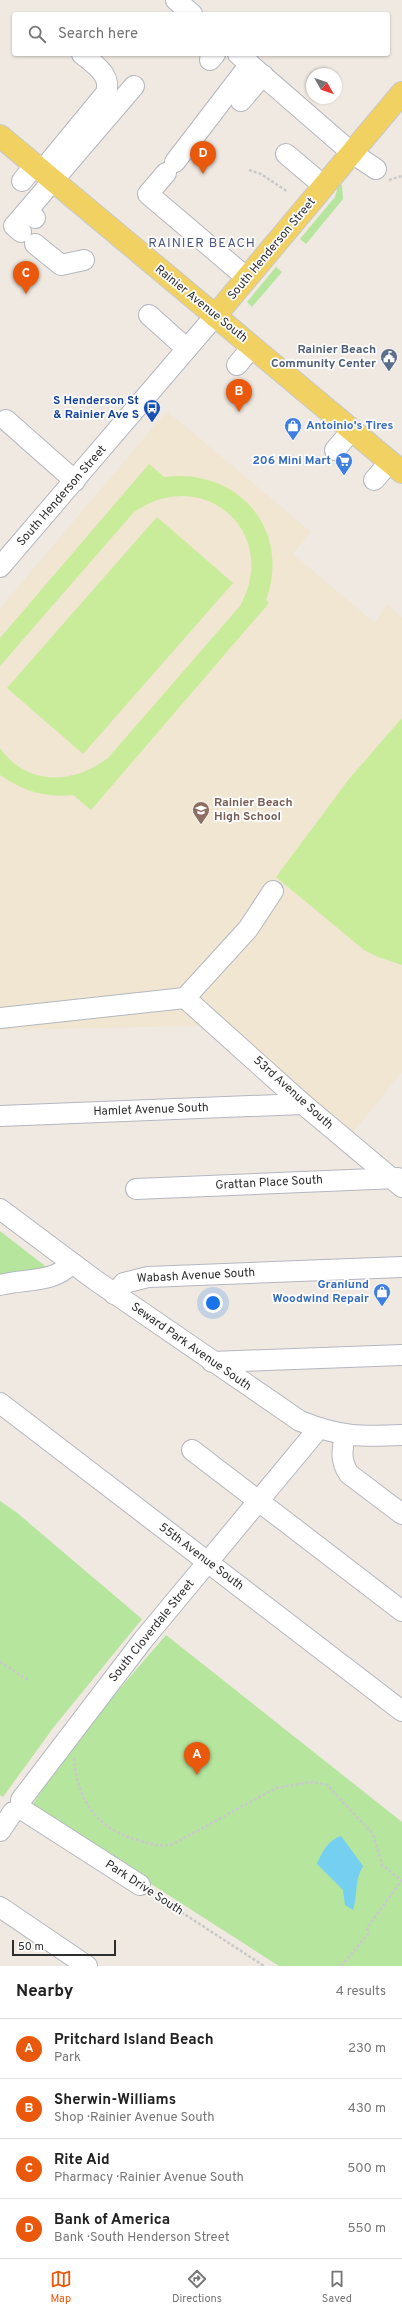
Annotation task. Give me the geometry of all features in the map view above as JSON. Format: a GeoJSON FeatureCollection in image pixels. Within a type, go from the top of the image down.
{"type":"FeatureCollection","features":[{"type":"Feature","properties":{"kind":"main road","name":"South Henderson Street"},"geometry":{"type":"LineString","coordinates":[[215,316],[402,93]]}},
{"type":"Feature","properties":{"kind":"main road","name":"Rainier Avenue South"},"geometry":{"type":"LineString","coordinates":[[2,144],[37,175],[215,316],[396,467]]}},
{"type":"Feature","properties":{"kind":"street"},"geometry":{"type":"LineString","coordinates":[[84,56],[106,76],[109,85],[106,93],[37,175],[29,226],[60,265],[84,260]]}},
{"type":"Feature","properties":{"kind":"street"},"geometry":{"type":"LineString","coordinates":[[241,101],[250,65]]}},
{"type":"Feature","properties":{"kind":"street"},"geometry":{"type":"LineString","coordinates":[[250,65],[352,153],[376,169]]}},
{"type":"Feature","properties":{"kind":"street"},"geometry":{"type":"LineString","coordinates":[[247,278],[148,194],[250,65]]}},
{"type":"Feature","properties":{"kind":"street"},"geometry":{"type":"LineString","coordinates":[[37,175],[134,86]]}},
{"type":"Feature","properties":{"kind":"street"},"geometry":{"type":"LineString","coordinates":[[286,154],[324,186]]}},
{"type":"Feature","properties":{"kind":"street"},"geometry":{"type":"LineString","coordinates":[[149,315],[187,349]]}},
{"type":"Feature","properties":{"kind":"street","name":"South Henderson Street"},"geometry":{"type":"LineString","coordinates":[[0,568],[215,316]]}},
{"type":"Feature","properties":{"kind":"street"},"geometry":{"type":"LineString","coordinates":[[237,365],[252,347]]}},
{"type":"Feature","properties":{"kind":"street"},"geometry":{"type":"LineString","coordinates":[[6,420],[74,481]]}},
{"type":"Feature","properties":{"kind":"street"},"geometry":{"type":"LineString","coordinates":[[335,450],[352,430]]}},
{"type":"Feature","properties":{"kind":"street"},"geometry":{"type":"LineString","coordinates":[[374,480],[396,467]]}},
{"type":"Feature","properties":{"kind":"street"},"geometry":{"type":"LineString","coordinates":[[0,1018],[185,998],[248,929],[273,891]]}},
{"type":"Feature","properties":{"kind":"street","name":"53rd Avenue South"},"geometry":{"type":"LineString","coordinates":[[185,998],[303,1104],[399,1181]]}},
{"type":"Feature","properties":{"kind":"street","name":"Hamlet Avenue South"},"geometry":{"type":"LineString","coordinates":[[0,1116],[303,1104]]}},
{"type":"Feature","properties":{"kind":"street","name":"Grattan Place South"},"geometry":{"type":"LineString","coordinates":[[136,1189],[399,1181]]}},
{"type":"Feature","properties":{"kind":"street","name":"Seward Park Avenue South"},"geometry":{"type":"LineString","coordinates":[[0,1209],[114,1294],[300,1421],[345,1435],[402,1435]]}},
{"type":"Feature","properties":{"kind":"street"},"geometry":{"type":"LineString","coordinates":[[0,1285],[54,1277],[64,1272],[72,1263]]}},
{"type":"Feature","properties":{"kind":"street","name":"Wabash Avenue South"},"geometry":{"type":"LineString","coordinates":[[114,1294],[124,1283],[148,1277],[402,1267]]}},
{"type":"Feature","properties":{"kind":"street"},"geometry":{"type":"LineString","coordinates":[[212,1362],[402,1355]]}},
{"type":"Feature","properties":{"kind":"street","name":"55th Avenue South"},"geometry":{"type":"LineString","coordinates":[[0,1403],[402,1711]]}},
{"type":"Feature","properties":{"kind":"street","name":"South Cloverdale Street"},"geometry":{"type":"LineString","coordinates":[[0,1831],[134,1652],[319,1428]]}},
{"type":"Feature","properties":{"kind":"street"},"geometry":{"type":"LineString","coordinates":[[345,1435],[342,1454],[345,1468],[349,1474],[402,1514]]}},
{"type":"Feature","properties":{"kind":"street"},"geometry":{"type":"LineString","coordinates":[[192,1450],[402,1611]]}},
{"type":"Feature","properties":{"kind":"street","name":"Park Drive South"},"geometry":{"type":"LineString","coordinates":[[19,1807],[140,1885]]}},
{"type":"Feature","properties":{"kind":"street"},"geometry":{"type":"LineString","coordinates":[[0,1907],[87,1966]]}},
{"type":"Feature","properties":{"kind":"path"},"geometry":{"type":"LineString","coordinates":[[249,170],[261,174],[288,192]]}},
{"type":"Feature","properties":{"kind":"path"},"geometry":{"type":"LineString","coordinates":[[0,1662],[28,1680]]}},
{"type":"Feature","properties":{"kind":"path"},"geometry":{"type":"LineString","coordinates":[[78,1753],[74,1759],[78,1786],[89,1808],[103,1824],[126,1837],[160,1847],[173,1844],[276,1788],[312,1782],[327,1785],[374,1834],[382,1865],[401,1881],[367,1928],[368,1934],[341,1966]]}},
{"type":"Feature","properties":{"kind":"path","name":"Park Drive South"},"geometry":{"type":"LineString","coordinates":[[140,1885],[264,1966]]}},
{"type":"Feature","properties":{"kind":"shaded area","name":"Rainier Beach High School"},"geometry":{"type":"Polygon","coordinates":[[[167,411],[311,532],[293,554],[375,623],[387,604],[402,617],[402,1072],[352,1134],[220,1027],[197,1026],[0,1030],[0,608],[167,411]]]}},
{"type":"Feature","properties":{"kind":"green space"},"geometry":{"type":"Polygon","coordinates":[[[339,182],[342,185],[343,199],[306,244],[300,239],[335,197],[339,182]]]}},
{"type":"Feature","properties":{"kind":"green space"},"geometry":{"type":"Polygon","coordinates":[[[276,267],[282,272],[252,307],[247,302],[276,267]]]}},
{"type":"Feature","properties":{"kind":"green space"},"geometry":{"type":"Polygon","coordinates":[[[149,464],[164,477],[190,477],[214,482],[235,493],[252,508],[264,527],[271,549],[272,574],[266,600],[269,603],[91,810],[73,795],[63,796],[35,792],[17,785],[0,775],[0,748],[11,761],[23,770],[37,775],[66,777],[95,767],[108,758],[240,606],[250,579],[250,553],[243,531],[228,513],[209,501],[185,496],[160,499],[134,512],[0,666],[0,638],[149,464]]]}},
{"type":"Feature","properties":{"kind":"green space"},"geometry":{"type":"Polygon","coordinates":[[[157,517],[233,583],[83,754],[7,688],[157,517]]]}},
{"type":"Feature","properties":{"kind":"green space"},"geometry":{"type":"Polygon","coordinates":[[[402,718],[402,965],[378,957],[364,950],[276,877],[349,779],[402,718]]]}},
{"type":"Feature","properties":{"kind":"green space"},"geometry":{"type":"Polygon","coordinates":[[[0,1231],[49,1269],[0,1276],[0,1231]]]}},
{"type":"Feature","properties":{"kind":"green space"},"geometry":{"type":"Polygon","coordinates":[[[0,1501],[16,1512],[142,1619],[53,1728],[3,1797],[0,1795],[0,1501]]]}},
{"type":"Feature","properties":{"kind":"green space"},"geometry":{"type":"Polygon","coordinates":[[[166,1635],[402,1822],[402,1966],[279,1966],[31,1807],[73,1743],[166,1635]]]}},
{"type":"Feature","properties":{"kind":"water"},"geometry":{"type":"Polygon","coordinates":[[[341,1836],[363,1866],[358,1877],[353,1910],[345,1905],[343,1890],[317,1864],[323,1851],[329,1843],[341,1836]]]}},
{"type":"Feature","properties":{"kind":"place","name":"Bank of America"},"geometry":{"type":"Point","coordinates":[203,174]}},
{"type":"Feature","properties":{"kind":"place","name":"Rite Aid"},"geometry":{"type":"Point","coordinates":[26,294]}},
{"type":"Feature","properties":{"kind":"place","name":"Rainier Beach Community Center"},"geometry":{"type":"Point","coordinates":[389,372]}},
{"type":"Feature","properties":{"kind":"place","name":"Sherwin-Williams"},"geometry":{"type":"Point","coordinates":[239,412]}},
{"type":"Feature","properties":{"kind":"place","name":"S Henderson St & Rainier Ave S"},"geometry":{"type":"Point","coordinates":[152,423]}},
{"type":"Feature","properties":{"kind":"place","name":"Antoinio's Tires"},"geometry":{"type":"Point","coordinates":[293,441]}},
{"type":"Feature","properties":{"kind":"place","name":"206 Mini Mart"},"geometry":{"type":"Point","coordinates":[344,476]}},
{"type":"Feature","properties":{"kind":"place","name":"Rainier Beach High School"},"geometry":{"type":"Point","coordinates":[201,825]}},
{"type":"Feature","properties":{"kind":"place","name":"Granlund Woodwind Repair"},"geometry":{"type":"Point","coordinates":[382,1307]}},
{"type":"Feature","properties":{"kind":"place","name":"Pritchard Island Beach"},"geometry":{"type":"Point","coordinates":[197,1775]}},
{"type":"Feature","properties":{"kind":"district","name":"RAINIER BEACH"},"geometry":{"type":"Point","coordinates":[202,244]}}]}
